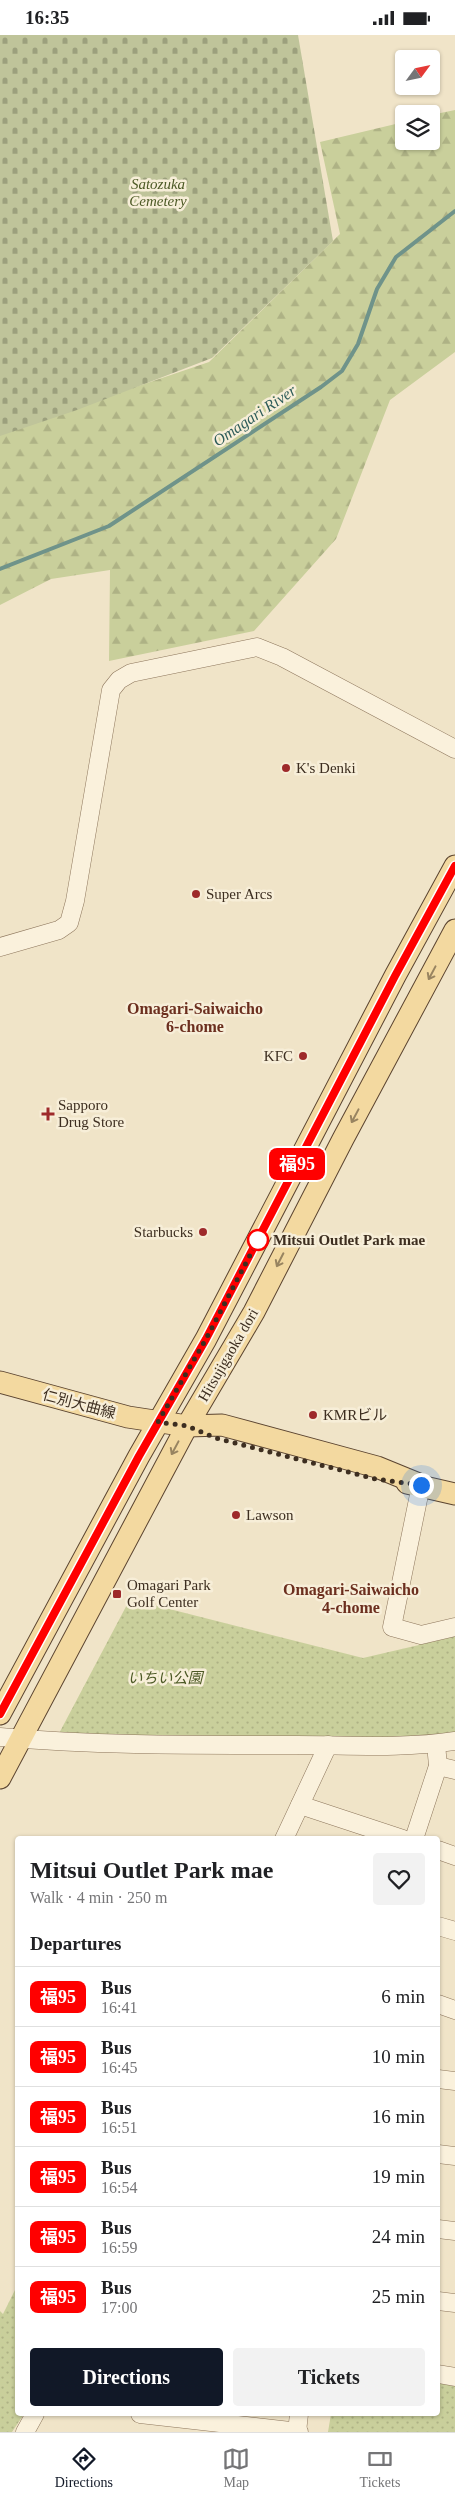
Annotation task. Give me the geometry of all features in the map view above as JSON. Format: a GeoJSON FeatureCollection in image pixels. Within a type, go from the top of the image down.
{"type":"FeatureCollection","features":[{"type":"Feature","properties":{"kind":"main road","name":"Hitsujigaoka dori"},"geometry":{"type":"LineString","coordinates":[[0,1714],[158,1422],[206,1339],[395,976],[455,866]]}},
{"type":"Feature","properties":{"kind":"main road","name":"Hitsujigaoka dori"},"geometry":{"type":"LineString","coordinates":[[0,1778],[187,1426],[254,1312],[455,930]]}},
{"type":"Feature","properties":{"kind":"main road","name":"仁別大曲線"},"geometry":{"type":"LineString","coordinates":[[0,1382],[128,1417],[187,1426],[222,1425],[378,1467],[421,1485],[455,1494]]}},
{"type":"Feature","properties":{"kind":"street"},"geometry":{"type":"LineString","coordinates":[[0,947],[59,930],[69,923],[75,901],[111,690],[118,680],[131,673],[257,647],[282,657],[455,749]]}},
{"type":"Feature","properties":{"kind":"street"},"geometry":{"type":"LineString","coordinates":[[421,1485],[392,1627],[420,1635],[455,1627]]}},
{"type":"Feature","properties":{"kind":"street"},"geometry":{"type":"LineString","coordinates":[[0,1737],[145,1745],[436,1744],[455,1741]]}},
{"type":"Feature","properties":{"kind":"street"},"geometry":{"type":"LineString","coordinates":[[415,1836],[438,1766],[436,1744]]}},
{"type":"Feature","properties":{"kind":"street"},"geometry":{"type":"LineString","coordinates":[[285,1836],[328,1745]]}},
{"type":"Feature","properties":{"kind":"street"},"geometry":{"type":"LineString","coordinates":[[438,1766],[455,1771]]}},
{"type":"Feature","properties":{"kind":"street"},"geometry":{"type":"LineString","coordinates":[[300,1805],[394,1836]]}},
{"type":"Feature","properties":{"kind":"street"},"geometry":{"type":"LineString","coordinates":[[440,1851],[455,1856]]}},
{"type":"Feature","properties":{"kind":"street"},"geometry":{"type":"LineString","coordinates":[[440,1927],[455,1931]]}},
{"type":"Feature","properties":{"kind":"street"},"geometry":{"type":"LineString","coordinates":[[440,2005],[455,2010]]}},
{"type":"Feature","properties":{"kind":"street"},"geometry":{"type":"LineString","coordinates":[[440,2079],[455,2081]]}},
{"type":"Feature","properties":{"kind":"street"},"geometry":{"type":"LineString","coordinates":[[440,2155],[455,2157]]}},
{"type":"Feature","properties":{"kind":"street"},"geometry":{"type":"LineString","coordinates":[[440,2229],[455,2231]]}},
{"type":"Feature","properties":{"kind":"street"},"geometry":{"type":"LineString","coordinates":[[440,2301],[455,2303]]}},
{"type":"Feature","properties":{"kind":"street"},"geometry":{"type":"LineString","coordinates":[[440,2375],[455,2377]]}},
{"type":"Feature","properties":{"kind":"street"},"geometry":{"type":"LineString","coordinates":[[25,2432],[35,2416]]}},
{"type":"Feature","properties":{"kind":"street"},"geometry":{"type":"LineString","coordinates":[[148,2416],[195,2427],[298,2432],[299,2416]]}},
{"type":"Feature","properties":{"kind":"green space","name":"Satozuka Cemetery"},"geometry":{"type":"Polygon","coordinates":[[[0,35],[298,35],[333,241],[212,358],[77,410],[0,436],[0,35]]]}},
{"type":"Feature","properties":{"kind":"green space"},"geometry":{"type":"Polygon","coordinates":[[[455,110],[455,352],[390,400],[336,539],[254,631],[109,661],[110,570],[51,579],[0,605],[0,433],[209,362],[340,234],[320,142],[395,124],[395,150],[440,150],[440,113],[455,110]]]}},
{"type":"Feature","properties":{"kind":"green space","name":"いちい公園"},"geometry":{"type":"Polygon","coordinates":[[[130,1599],[363,1658],[419,1645],[421,1635],[455,1627],[455,1741],[55,1741],[130,1599]]]}},
{"type":"Feature","properties":{"kind":"green space"},"geometry":{"type":"Polygon","coordinates":[[[15,2290],[15,2416],[23,2416],[12,2432],[0,2432],[0,2311],[3,2314],[15,2290]]]}},
{"type":"Feature","properties":{"kind":"green space"},"geometry":{"type":"Polygon","coordinates":[[[440,2374],[455,2377],[455,2432],[328,2432],[331,2416],[440,2416],[440,2374]]]}},
{"type":"Feature","properties":{"kind":"waterway","name":"Omagari River"},"geometry":{"type":"LineString","coordinates":[[0,569],[109,526],[321,387],[342,371],[358,344],[377,289],[396,257],[455,211]]}},
{"type":"Feature","properties":{"kind":"bus line","name":"福95"},"geometry":{"type":"LineString","coordinates":[[0,1714],[139,1456],[206,1339],[307,1143],[455,866]]}},
{"type":"Feature","properties":{"kind":"place","name":"K's Denki"},"geometry":{"type":"Point","coordinates":[286,768]}},
{"type":"Feature","properties":{"kind":"place","name":"Super Arcs"},"geometry":{"type":"Point","coordinates":[196,894]}},
{"type":"Feature","properties":{"kind":"place","name":"KFC"},"geometry":{"type":"Point","coordinates":[303,1056]}},
{"type":"Feature","properties":{"kind":"place","name":"Sapporo Drug Store"},"geometry":{"type":"Point","coordinates":[48,1114]}},
{"type":"Feature","properties":{"kind":"place","name":"Starbucks"},"geometry":{"type":"Point","coordinates":[203,1232]}},
{"type":"Feature","properties":{"kind":"place","name":"Mitsui Outlet Park mae"},"geometry":{"type":"Point","coordinates":[258,1240]}},
{"type":"Feature","properties":{"kind":"place","name":"KMRビル"},"geometry":{"type":"Point","coordinates":[313,1415]}},
{"type":"Feature","properties":{"kind":"place","name":"Lawson"},"geometry":{"type":"Point","coordinates":[236,1515]}},
{"type":"Feature","properties":{"kind":"place","name":"Omagari Park Golf Center"},"geometry":{"type":"Point","coordinates":[117,1594]}},
{"type":"Feature","properties":{"kind":"district","name":"Omagari-Saiwaicho 6-chome"},"geometry":{"type":"Point","coordinates":[195,1017]}},
{"type":"Feature","properties":{"kind":"district","name":"Omagari-Saiwaicho 4-chome"},"geometry":{"type":"Point","coordinates":[351,1598]}},
{"type":"Feature","properties":{"kind":"route"},"geometry":{"type":"LineString","coordinates":[[258,1240],[206,1339],[158,1422],[187,1426],[216,1438],[375,1479],[421,1485]]}}]}
